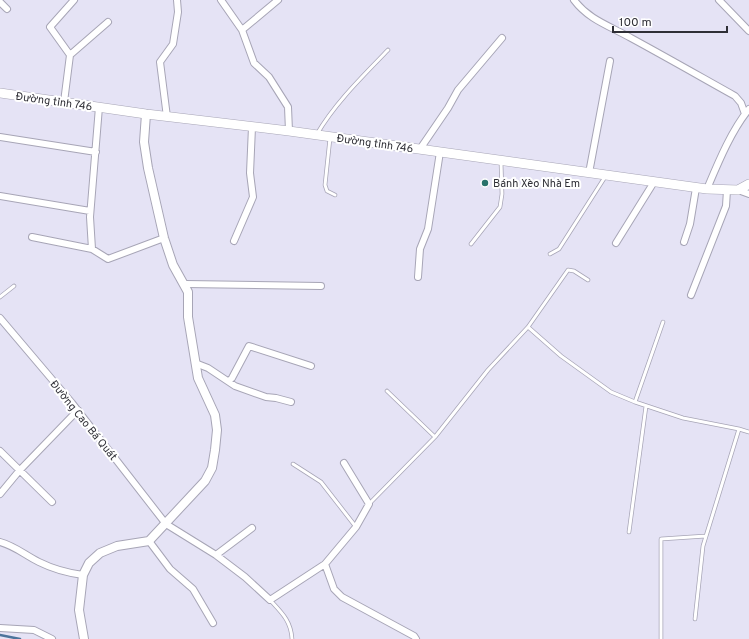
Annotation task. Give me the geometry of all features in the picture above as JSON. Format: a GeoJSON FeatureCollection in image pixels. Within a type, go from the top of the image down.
{"type":"FeatureCollection","features":[{"type":"Feature","properties":{"kind":"main road","name":"Đường tỉnh 746"},"geometry":{"type":"LineString","coordinates":[[0,93],[166,117],[289,131],[696,188],[738,190],[749,184]]}},
{"type":"Feature","properties":{"kind":"street"},"geometry":{"type":"LineString","coordinates":[[70,55],[50,27],[74,0]]}},
{"type":"Feature","properties":{"kind":"street"},"geometry":{"type":"LineString","coordinates":[[166,117],[160,62],[173,44],[178,12],[177,0]]}},
{"type":"Feature","properties":{"kind":"street"},"geometry":{"type":"LineString","coordinates":[[221,0],[242,30],[254,62],[269,77],[288,107],[289,131]]}},
{"type":"Feature","properties":{"kind":"street"},"geometry":{"type":"LineString","coordinates":[[242,30],[278,0]]}},
{"type":"Feature","properties":{"kind":"street"},"geometry":{"type":"LineString","coordinates":[[574,0],[581,9],[596,21],[618,30],[735,96],[741,103],[747,112],[722,155],[707,189]]}},
{"type":"Feature","properties":{"kind":"street"},"geometry":{"type":"LineString","coordinates":[[719,0],[749,31]]}},
{"type":"Feature","properties":{"kind":"street"},"geometry":{"type":"LineString","coordinates":[[0,2],[7,9]]}},
{"type":"Feature","properties":{"kind":"street"},"geometry":{"type":"LineString","coordinates":[[64,102],[70,55],[108,22]]}},
{"type":"Feature","properties":{"kind":"street"},"geometry":{"type":"LineString","coordinates":[[420,150],[458,90],[502,38]]}},
{"type":"Feature","properties":{"kind":"street"},"geometry":{"type":"LineString","coordinates":[[589,173],[610,61]]}},
{"type":"Feature","properties":{"kind":"street"},"geometry":{"type":"LineString","coordinates":[[92,249],[90,211],[99,107]]}},
{"type":"Feature","properties":{"kind":"street"},"geometry":{"type":"LineString","coordinates":[[84,639],[79,610],[83,575],[89,563],[100,553],[117,546],[149,541],[205,481],[212,468],[215,450],[217,430],[215,415],[199,384],[188,317],[188,292],[185,284],[173,265],[164,238],[148,168],[144,142],[146,114]]}},
{"type":"Feature","properties":{"kind":"street"},"geometry":{"type":"LineString","coordinates":[[234,241],[252,197],[250,173],[252,127]]}},
{"type":"Feature","properties":{"kind":"street"},"geometry":{"type":"LineString","coordinates":[[0,137],[96,152]]}},
{"type":"Feature","properties":{"kind":"street"},"geometry":{"type":"LineString","coordinates":[[418,277],[420,250],[428,229],[440,152]]}},
{"type":"Feature","properties":{"kind":"street"},"geometry":{"type":"LineString","coordinates":[[616,243],[654,182]]}},
{"type":"Feature","properties":{"kind":"street"},"geometry":{"type":"LineString","coordinates":[[684,242],[690,224],[696,188]]}},
{"type":"Feature","properties":{"kind":"street"},"geometry":{"type":"LineString","coordinates":[[691,295],[726,206],[727,190]]}},
{"type":"Feature","properties":{"kind":"street"},"geometry":{"type":"LineString","coordinates":[[738,190],[749,194]]}},
{"type":"Feature","properties":{"kind":"street"},"geometry":{"type":"LineString","coordinates":[[0,196],[90,211]]}},
{"type":"Feature","properties":{"kind":"street"},"geometry":{"type":"LineString","coordinates":[[32,237],[92,249],[108,259],[164,238]]}},
{"type":"Feature","properties":{"kind":"street"},"geometry":{"type":"LineString","coordinates":[[185,284],[321,286]]}},
{"type":"Feature","properties":{"kind":"street","name":"Đường Cao Bá Quát"},"geometry":{"type":"LineString","coordinates":[[0,318],[78,410],[166,524]]}},
{"type":"Feature","properties":{"kind":"street"},"geometry":{"type":"LineString","coordinates":[[229,382],[249,346],[311,366]]}},
{"type":"Feature","properties":{"kind":"street"},"geometry":{"type":"LineString","coordinates":[[196,363],[208,368],[236,386],[266,397],[291,402]]}},
{"type":"Feature","properties":{"kind":"street"},"geometry":{"type":"LineString","coordinates":[[0,494],[19,471],[78,410]]}},
{"type":"Feature","properties":{"kind":"street"},"geometry":{"type":"LineString","coordinates":[[0,451],[52,502]]}},
{"type":"Feature","properties":{"kind":"street"},"geometry":{"type":"LineString","coordinates":[[166,524],[216,555],[245,577],[270,600],[325,564],[356,527],[369,504],[344,463]]}},
{"type":"Feature","properties":{"kind":"street"},"geometry":{"type":"LineString","coordinates":[[216,555],[252,528]]}},
{"type":"Feature","properties":{"kind":"street"},"geometry":{"type":"LineString","coordinates":[[149,541],[170,569],[193,590],[213,623]]}},
{"type":"Feature","properties":{"kind":"street"},"geometry":{"type":"LineString","coordinates":[[0,542],[15,547],[38,562],[53,568],[69,573],[83,575]]}},
{"type":"Feature","properties":{"kind":"street"},"geometry":{"type":"LineString","coordinates":[[325,564],[334,589],[342,597],[414,636],[416,639]]}},
{"type":"Feature","properties":{"kind":"street"},"geometry":{"type":"LineString","coordinates":[[0,628],[34,630],[52,639]]}},
{"type":"Feature","properties":{"kind":"lane"},"geometry":{"type":"LineString","coordinates":[[316,135],[323,124],[347,95],[388,50]]}},
{"type":"Feature","properties":{"kind":"lane"},"geometry":{"type":"LineString","coordinates":[[330,137],[325,185],[327,191],[335,195]]}},
{"type":"Feature","properties":{"kind":"lane"},"geometry":{"type":"LineString","coordinates":[[471,244],[500,207],[502,194],[501,161]]}},
{"type":"Feature","properties":{"kind":"lane"},"geometry":{"type":"LineString","coordinates":[[550,254],[559,250],[606,176]]}},
{"type":"Feature","properties":{"kind":"lane"},"geometry":{"type":"LineString","coordinates":[[369,504],[435,437],[488,370],[528,327],[568,270],[588,280]]}},
{"type":"Feature","properties":{"kind":"lane"},"geometry":{"type":"LineString","coordinates":[[0,297],[14,286]]}},
{"type":"Feature","properties":{"kind":"lane"},"geometry":{"type":"LineString","coordinates":[[635,402],[663,322]]}},
{"type":"Feature","properties":{"kind":"lane"},"geometry":{"type":"LineString","coordinates":[[528,327],[561,356],[611,392],[646,406],[683,418],[749,432]]}},
{"type":"Feature","properties":{"kind":"lane"},"geometry":{"type":"LineString","coordinates":[[388,391],[435,437]]}},
{"type":"Feature","properties":{"kind":"lane"},"geometry":{"type":"LineString","coordinates":[[630,532],[646,406]]}},
{"type":"Feature","properties":{"kind":"lane"},"geometry":{"type":"LineString","coordinates":[[695,619],[706,536],[739,430]]}},
{"type":"Feature","properties":{"kind":"lane"},"geometry":{"type":"LineString","coordinates":[[293,464],[321,482],[356,527]]}},
{"type":"Feature","properties":{"kind":"lane"},"geometry":{"type":"LineString","coordinates":[[661,639],[661,539],[706,536]]}},
{"type":"Feature","properties":{"kind":"lane"},"geometry":{"type":"LineString","coordinates":[[270,600],[289,622],[292,628],[292,639]]}},
{"type":"Feature","properties":{"kind":"waterway"},"geometry":{"type":"LineString","coordinates":[[0,635],[20,639]]}},
{"type":"Feature","properties":{"kind":"place","name":"Bánh Xèo Nhà Em"},"geometry":{"type":"Point","coordinates":[485,183]}}]}
